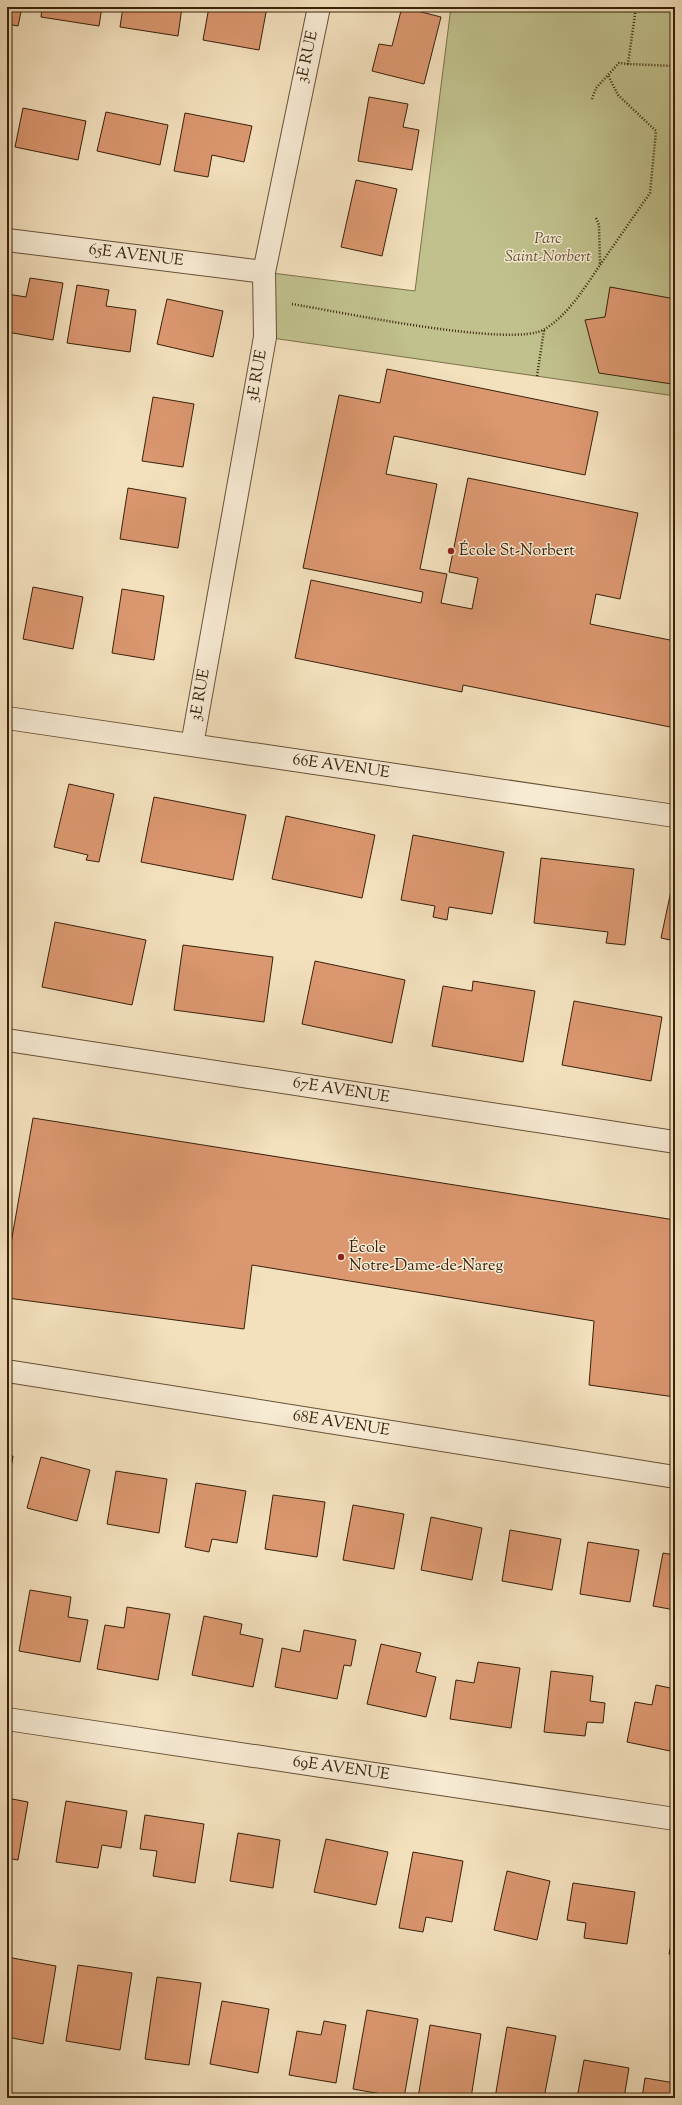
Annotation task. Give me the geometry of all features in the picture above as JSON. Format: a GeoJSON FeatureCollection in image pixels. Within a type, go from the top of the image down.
{"type":"FeatureCollection","features":[{"type":"Feature","properties":{"kind":"street","name":"3E RUE"},"geometry":{"type":"LineString","coordinates":[[192,745],[265,337],[266,300],[264,272],[319,7]]}},
{"type":"Feature","properties":{"kind":"street","name":"65E AVENUE"},"geometry":{"type":"LineString","coordinates":[[7,240],[264,272]]}},
{"type":"Feature","properties":{"kind":"street","name":"66E AVENUE"},"geometry":{"type":"LineString","coordinates":[[7,718],[675,816]]}},
{"type":"Feature","properties":{"kind":"street","name":"67E AVENUE"},"geometry":{"type":"LineString","coordinates":[[7,1040],[675,1142]]}},
{"type":"Feature","properties":{"kind":"street","name":"68E AVENUE"},"geometry":{"type":"LineString","coordinates":[[7,1371],[675,1478]]}},
{"type":"Feature","properties":{"kind":"street","name":"69E AVENUE"},"geometry":{"type":"LineString","coordinates":[[7,1719],[675,1819]]}},
{"type":"Feature","properties":{"kind":"path"},"geometry":{"type":"LineString","coordinates":[[628,64],[636,7]]}},
{"type":"Feature","properties":{"kind":"path"},"geometry":{"type":"LineString","coordinates":[[592,99],[596,88],[618,63],[675,66]]}},
{"type":"Feature","properties":{"kind":"path"},"geometry":{"type":"LineString","coordinates":[[266,300],[459,331],[507,336],[525,335],[544,330],[582,293],[650,193],[656,131],[618,96],[608,75]]}},
{"type":"Feature","properties":{"kind":"path"},"geometry":{"type":"LineString","coordinates":[[596,218],[599,225],[600,265]]}},
{"type":"Feature","properties":{"kind":"path"},"geometry":{"type":"LineString","coordinates":[[537,376],[544,330]]}},
{"type":"Feature","properties":{"kind":"green space","name":"Parc Saint-Norbert"},"geometry":{"type":"Polygon","coordinates":[[[451,7],[675,7],[675,396],[265,337],[264,272],[415,291],[451,7]]]}},
{"type":"Feature","properties":{"kind":"building"},"geometry":{"type":"Polygon","coordinates":[[[7,7],[22,7],[18,26],[7,24],[7,7]]]}},
{"type":"Feature","properties":{"kind":"building"},"geometry":{"type":"Polygon","coordinates":[[[42,7],[102,7],[99,26],[41,17],[42,7]]]}},
{"type":"Feature","properties":{"kind":"building"},"geometry":{"type":"Polygon","coordinates":[[[123,7],[182,7],[178,36],[120,27],[123,7]]]}},
{"type":"Feature","properties":{"kind":"building"},"geometry":{"type":"Polygon","coordinates":[[[209,7],[267,7],[259,50],[203,40],[209,7]]]}},
{"type":"Feature","properties":{"kind":"building"},"geometry":{"type":"Polygon","coordinates":[[[402,7],[441,17],[424,84],[372,71],[379,44],[392,46],[402,7]]]}},
{"type":"Feature","properties":{"kind":"building"},"geometry":{"type":"Polygon","coordinates":[[[369,97],[408,104],[403,127],[419,130],[412,170],[358,161],[369,97]]]}},
{"type":"Feature","properties":{"kind":"building"},"geometry":{"type":"Polygon","coordinates":[[[23,108],[86,121],[78,160],[15,147],[23,108]]]}},
{"type":"Feature","properties":{"kind":"building"},"geometry":{"type":"Polygon","coordinates":[[[106,112],[168,125],[160,165],[97,151],[106,112]]]}},
{"type":"Feature","properties":{"kind":"building"},"geometry":{"type":"Polygon","coordinates":[[[185,113],[252,126],[244,162],[212,155],[208,177],[174,171],[185,113]]]}},
{"type":"Feature","properties":{"kind":"building"},"geometry":{"type":"Polygon","coordinates":[[[356,180],[397,189],[382,256],[341,247],[356,180]]]}},
{"type":"Feature","properties":{"kind":"building"},"geometry":{"type":"Polygon","coordinates":[[[30,278],[63,283],[53,340],[7,332],[7,294],[26,297],[30,278]]]}},
{"type":"Feature","properties":{"kind":"building"},"geometry":{"type":"Polygon","coordinates":[[[77,285],[109,290],[106,306],[136,310],[130,352],[67,343],[77,285]]]}},
{"type":"Feature","properties":{"kind":"building"},"geometry":{"type":"Polygon","coordinates":[[[610,287],[675,299],[675,367],[672,384],[599,373],[585,320],[605,317],[610,287]]]}},
{"type":"Feature","properties":{"kind":"building"},"geometry":{"type":"Polygon","coordinates":[[[167,299],[223,311],[213,357],[157,344],[167,299]]]}},
{"type":"Feature","properties":{"kind":"building"},"geometry":{"type":"Polygon","coordinates":[[[387,369],[598,412],[585,475],[394,436],[386,474],[437,484],[420,569],[447,574],[441,603],[472,609],[478,578],[449,572],[468,478],[638,513],[620,599],[596,594],[590,624],[675,641],[675,728],[463,685],[462,692],[295,658],[311,580],[421,603],[423,592],[303,568],[339,395],[380,403],[387,369]]]}},
{"type":"Feature","properties":{"kind":"building"},"geometry":{"type":"Polygon","coordinates":[[[153,397],[194,404],[183,467],[142,461],[153,397]]]}},
{"type":"Feature","properties":{"kind":"building"},"geometry":{"type":"Polygon","coordinates":[[[128,488],[186,498],[178,548],[120,539],[128,488]]]}},
{"type":"Feature","properties":{"kind":"building"},"geometry":{"type":"Polygon","coordinates":[[[33,587],[83,597],[73,649],[23,639],[33,587]]]}},
{"type":"Feature","properties":{"kind":"building"},"geometry":{"type":"Polygon","coordinates":[[[122,589],[164,596],[154,660],[112,653],[122,589]]]}},
{"type":"Feature","properties":{"kind":"building"},"geometry":{"type":"Polygon","coordinates":[[[69,784],[114,794],[99,862],[86,860],[88,855],[54,847],[69,784]]]}},
{"type":"Feature","properties":{"kind":"building"},"geometry":{"type":"Polygon","coordinates":[[[154,797],[246,815],[233,880],[141,862],[154,797]]]}},
{"type":"Feature","properties":{"kind":"building"},"geometry":{"type":"Polygon","coordinates":[[[286,816],[375,835],[362,898],[272,879],[286,816]]]}},
{"type":"Feature","properties":{"kind":"building"},"geometry":{"type":"Polygon","coordinates":[[[413,835],[504,852],[492,914],[449,907],[447,920],[433,917],[435,906],[401,900],[413,835]]]}},
{"type":"Feature","properties":{"kind":"building"},"geometry":{"type":"Polygon","coordinates":[[[541,858],[634,869],[625,945],[606,943],[608,932],[534,923],[541,858]]]}},
{"type":"Feature","properties":{"kind":"building"},"geometry":{"type":"Polygon","coordinates":[[[675,872],[675,941],[661,938],[675,872]]]}},
{"type":"Feature","properties":{"kind":"building"},"geometry":{"type":"Polygon","coordinates":[[[55,922],[146,940],[132,1005],[42,987],[55,922]]]}},
{"type":"Feature","properties":{"kind":"building"},"geometry":{"type":"Polygon","coordinates":[[[183,945],[273,957],[264,1022],[174,1010],[183,945]]]}},
{"type":"Feature","properties":{"kind":"building"},"geometry":{"type":"Polygon","coordinates":[[[315,961],[405,980],[392,1043],[302,1024],[315,961]]]}},
{"type":"Feature","properties":{"kind":"building"},"geometry":{"type":"Polygon","coordinates":[[[473,981],[535,991],[523,1062],[432,1046],[443,986],[472,991],[473,981]]]}},
{"type":"Feature","properties":{"kind":"building"},"geometry":{"type":"Polygon","coordinates":[[[574,1001],[662,1017],[651,1081],[562,1065],[574,1001]]]}},
{"type":"Feature","properties":{"kind":"building"},"geometry":{"type":"Polygon","coordinates":[[[33,1118],[675,1220],[675,1397],[589,1385],[594,1321],[252,1265],[244,1329],[7,1298],[7,1266],[33,1118]]]}},
{"type":"Feature","properties":{"kind":"building"},"geometry":{"type":"Polygon","coordinates":[[[7,1455],[13,1456],[7,1495],[7,1455]]]}},
{"type":"Feature","properties":{"kind":"building"},"geometry":{"type":"Polygon","coordinates":[[[41,1457],[90,1470],[77,1521],[27,1508],[41,1457]]]}},
{"type":"Feature","properties":{"kind":"building"},"geometry":{"type":"Polygon","coordinates":[[[116,1471],[167,1479],[159,1533],[107,1524],[116,1471]]]}},
{"type":"Feature","properties":{"kind":"building"},"geometry":{"type":"Polygon","coordinates":[[[196,1483],[246,1491],[237,1543],[212,1539],[209,1552],[185,1547],[196,1483]]]}},
{"type":"Feature","properties":{"kind":"building"},"geometry":{"type":"Polygon","coordinates":[[[273,1495],[325,1502],[317,1557],[265,1549],[273,1495]]]}},
{"type":"Feature","properties":{"kind":"building"},"geometry":{"type":"Polygon","coordinates":[[[353,1505],[404,1514],[394,1569],[343,1560],[353,1505]]]}},
{"type":"Feature","properties":{"kind":"building"},"geometry":{"type":"Polygon","coordinates":[[[431,1517],[482,1528],[472,1580],[421,1570],[431,1517]]]}},
{"type":"Feature","properties":{"kind":"building"},"geometry":{"type":"Polygon","coordinates":[[[510,1530],[561,1539],[552,1590],[502,1581],[510,1530]]]}},
{"type":"Feature","properties":{"kind":"building"},"geometry":{"type":"Polygon","coordinates":[[[588,1542],[639,1550],[630,1602],[580,1594],[588,1542]]]}},
{"type":"Feature","properties":{"kind":"building"},"geometry":{"type":"Polygon","coordinates":[[[663,1553],[675,1555],[675,1610],[653,1606],[663,1553]]]}},
{"type":"Feature","properties":{"kind":"building"},"geometry":{"type":"Polygon","coordinates":[[[30,1590],[71,1597],[68,1617],[88,1620],[80,1662],[19,1651],[30,1590]]]}},
{"type":"Feature","properties":{"kind":"building"},"geometry":{"type":"Polygon","coordinates":[[[127,1607],[170,1614],[158,1680],[97,1669],[105,1625],[124,1628],[127,1607]]]}},
{"type":"Feature","properties":{"kind":"building"},"geometry":{"type":"Polygon","coordinates":[[[204,1616],[242,1624],[240,1634],[263,1639],[253,1687],[192,1675],[204,1616]]]}},
{"type":"Feature","properties":{"kind":"building"},"geometry":{"type":"Polygon","coordinates":[[[304,1630],[356,1640],[351,1666],[344,1665],[337,1699],[275,1687],[282,1648],[300,1652],[304,1630]]]}},
{"type":"Feature","properties":{"kind":"building"},"geometry":{"type":"Polygon","coordinates":[[[381,1644],[421,1653],[416,1672],[436,1677],[426,1717],[367,1704],[381,1644]]]}},
{"type":"Feature","properties":{"kind":"building"},"geometry":{"type":"Polygon","coordinates":[[[478,1662],[520,1668],[511,1728],[450,1719],[456,1680],[474,1683],[478,1662]]]}},
{"type":"Feature","properties":{"kind":"building"},"geometry":{"type":"Polygon","coordinates":[[[551,1671],[593,1676],[590,1701],[605,1703],[603,1723],[587,1722],[585,1736],[544,1732],[551,1671]]]}},
{"type":"Feature","properties":{"kind":"building"},"geometry":{"type":"Polygon","coordinates":[[[656,1685],[675,1689],[675,1752],[627,1742],[635,1702],[652,1705],[656,1685]]]}},
{"type":"Feature","properties":{"kind":"building"},"geometry":{"type":"Polygon","coordinates":[[[7,1798],[28,1802],[18,1860],[7,1858],[7,1798]]]}},
{"type":"Feature","properties":{"kind":"building"},"geometry":{"type":"Polygon","coordinates":[[[66,1801],[127,1811],[121,1848],[102,1845],[98,1868],[56,1862],[66,1801]]]}},
{"type":"Feature","properties":{"kind":"building"},"geometry":{"type":"Polygon","coordinates":[[[145,1815],[204,1824],[195,1883],[153,1876],[157,1851],[140,1849],[145,1815]]]}},
{"type":"Feature","properties":{"kind":"building"},"geometry":{"type":"Polygon","coordinates":[[[238,1833],[280,1840],[273,1888],[230,1881],[238,1833]]]}},
{"type":"Feature","properties":{"kind":"building"},"geometry":{"type":"Polygon","coordinates":[[[326,1839],[388,1852],[376,1905],[314,1892],[326,1839]]]}},
{"type":"Feature","properties":{"kind":"building"},"geometry":{"type":"Polygon","coordinates":[[[413,1852],[463,1861],[452,1922],[426,1917],[423,1932],[399,1928],[413,1852]]]}},
{"type":"Feature","properties":{"kind":"building"},"geometry":{"type":"Polygon","coordinates":[[[507,1871],[550,1881],[537,1940],[494,1930],[507,1871]]]}},
{"type":"Feature","properties":{"kind":"building"},"geometry":{"type":"Polygon","coordinates":[[[573,1883],[635,1892],[627,1944],[584,1938],[586,1923],[567,1920],[573,1883]]]}},
{"type":"Feature","properties":{"kind":"building"},"geometry":{"type":"Polygon","coordinates":[[[675,1924],[675,1955],[669,1954],[675,1924]]]}},
{"type":"Feature","properties":{"kind":"building"},"geometry":{"type":"Polygon","coordinates":[[[7,1957],[56,1966],[43,2044],[7,2037],[7,1957]]]}},
{"type":"Feature","properties":{"kind":"building"},"geometry":{"type":"Polygon","coordinates":[[[78,1965],[132,1973],[120,2050],[66,2041],[78,1965]]]}},
{"type":"Feature","properties":{"kind":"building"},"geometry":{"type":"Polygon","coordinates":[[[157,1977],[201,1983],[189,2065],[145,2059],[157,1977]]]}},
{"type":"Feature","properties":{"kind":"building"},"geometry":{"type":"Polygon","coordinates":[[[222,2001],[269,2009],[258,2073],[210,2064],[222,2001]]]}},
{"type":"Feature","properties":{"kind":"building"},"geometry":{"type":"Polygon","coordinates":[[[367,2010],[418,2019],[404,2098],[353,2089],[367,2010]]]}},
{"type":"Feature","properties":{"kind":"building"},"geometry":{"type":"Polygon","coordinates":[[[324,2021],[346,2025],[336,2083],[289,2075],[297,2031],[321,2035],[324,2021]]]}},
{"type":"Feature","properties":{"kind":"building"},"geometry":{"type":"Polygon","coordinates":[[[430,2025],[481,2034],[471,2098],[418,2098],[430,2025]]]}},
{"type":"Feature","properties":{"kind":"building"},"geometry":{"type":"Polygon","coordinates":[[[507,2027],[556,2036],[544,2098],[495,2098],[507,2027]]]}},
{"type":"Feature","properties":{"kind":"building"},"geometry":{"type":"Polygon","coordinates":[[[584,2060],[629,2068],[624,2098],[577,2098],[584,2060]]]}},
{"type":"Feature","properties":{"kind":"building"},"geometry":{"type":"Polygon","coordinates":[[[645,2078],[675,2083],[675,2098],[642,2098],[645,2078]]]}},
{"type":"Feature","properties":{"kind":"place","name":"École St-Norbert"},"geometry":{"type":"Point","coordinates":[451,551]}},
{"type":"Feature","properties":{"kind":"place","name":"École Notre-Dame-de-Nareg"},"geometry":{"type":"Point","coordinates":[341,1257]}}]}
